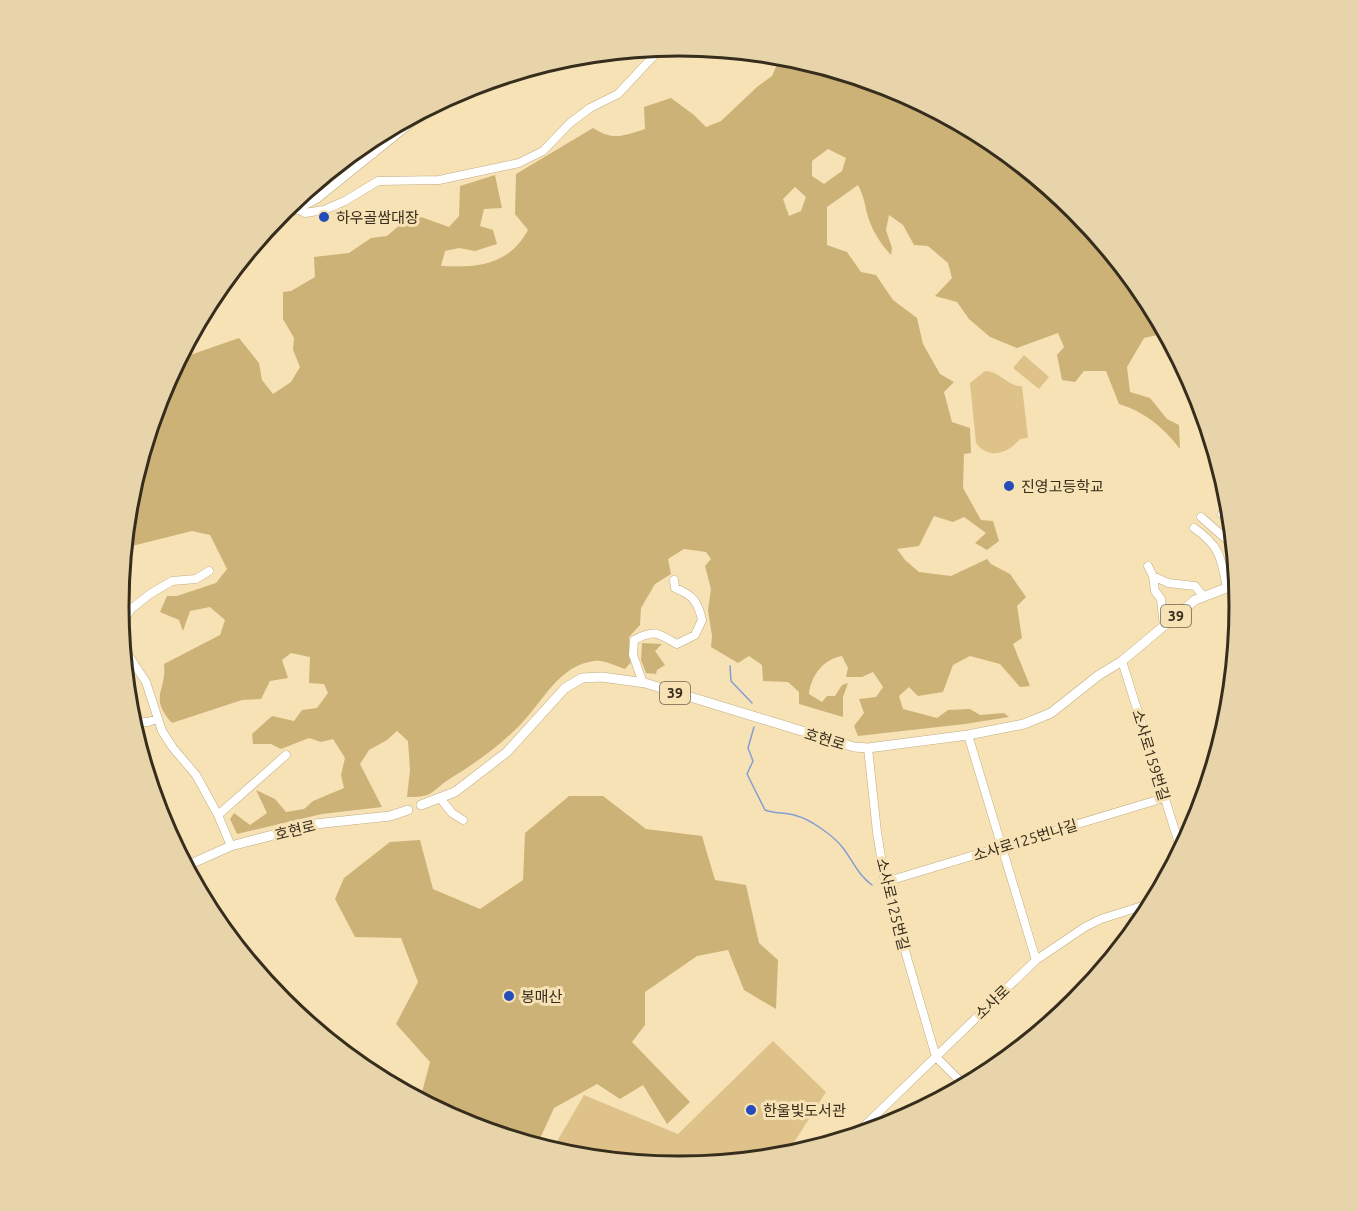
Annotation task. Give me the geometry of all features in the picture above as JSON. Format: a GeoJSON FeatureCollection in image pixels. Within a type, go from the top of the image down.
{"type":"FeatureCollection","features":[{"type":"Feature","properties":{"kind":"main road","name":"호현로"},"geometry":{"type":"LineString","coordinates":[[421,805],[455,792],[507,752],[565,688],[582,678],[602,676],[643,683],[854,747],[868,748],[968,735],[1024,724],[1051,713],[1099,675],[1122,661],[1195,600],[1227,588]]}},
{"type":"Feature","properties":{"kind":"main road","name":"호현로"},"geometry":{"type":"LineString","coordinates":[[193,863],[231,846],[315,824],[390,816],[408,810]]}},
{"type":"Feature","properties":{"kind":"street"},"geometry":{"type":"LineString","coordinates":[[298,209],[305,213],[324,210],[345,201],[378,181],[439,180],[519,163],[543,151],[570,123],[590,108],[618,94],[653,57]]}},
{"type":"Feature","properties":{"kind":"street"},"geometry":{"type":"LineString","coordinates":[[299,209],[318,198],[403,130]]}},
{"type":"Feature","properties":{"kind":"street"},"geometry":{"type":"LineString","coordinates":[[371,149],[373,154]]}},
{"type":"Feature","properties":{"kind":"street"},"geometry":{"type":"LineString","coordinates":[[1201,517],[1224,538]]}},
{"type":"Feature","properties":{"kind":"street"},"geometry":{"type":"LineString","coordinates":[[1194,528],[1206,536],[1218,551],[1227,588]]}},
{"type":"Feature","properties":{"kind":"street"},"geometry":{"type":"LineString","coordinates":[[1148,566],[1153,576],[1154,588],[1161,599],[1164,626]]}},
{"type":"Feature","properties":{"kind":"street"},"geometry":{"type":"LineString","coordinates":[[129,612],[150,594],[172,581],[196,579],[209,571]]}},
{"type":"Feature","properties":{"kind":"street"},"geometry":{"type":"LineString","coordinates":[[1153,576],[1167,583],[1195,586],[1204,597]]}},
{"type":"Feature","properties":{"kind":"street"},"geometry":{"type":"LineString","coordinates":[[643,683],[633,655],[634,640],[648,633],[660,634],[677,644],[694,635],[702,620],[698,604],[675,588],[674,580]]}},
{"type":"Feature","properties":{"kind":"street"},"geometry":{"type":"LineString","coordinates":[[132,661],[146,682],[162,731],[196,775],[218,814],[231,846]]}},
{"type":"Feature","properties":{"kind":"street","name":"소사로159번길"},"geometry":{"type":"LineString","coordinates":[[1122,661],[1177,838]]}},
{"type":"Feature","properties":{"kind":"street"},"geometry":{"type":"LineString","coordinates":[[142,722],[157,719]]}},
{"type":"Feature","properties":{"kind":"street"},"geometry":{"type":"LineString","coordinates":[[968,735],[1036,960]]}},
{"type":"Feature","properties":{"kind":"street","name":"소사로125번길"},"geometry":{"type":"LineString","coordinates":[[868,748],[885,882],[936,1057]]}},
{"type":"Feature","properties":{"kind":"street"},"geometry":{"type":"LineString","coordinates":[[218,814],[286,755]]}},
{"type":"Feature","properties":{"kind":"street"},"geometry":{"type":"LineString","coordinates":[[440,798],[452,813],[463,820]]}},
{"type":"Feature","properties":{"kind":"street","name":"소사로125번나길"},"geometry":{"type":"LineString","coordinates":[[885,882],[1164,798]]}},
{"type":"Feature","properties":{"kind":"street","name":"소사로"},"geometry":{"type":"LineString","coordinates":[[870,1121],[1036,960],[1085,927],[1138,908]]}},
{"type":"Feature","properties":{"kind":"street"},"geometry":{"type":"LineString","coordinates":[[936,1057],[958,1079]]}},
{"type":"Feature","properties":{"kind":"shaded area"},"geometry":{"type":"Polygon","coordinates":[[[777,64],[821,74],[889,97],[954,129],[985,148],[1042,192],[1093,243],[1136,300],[1157,335],[1144,338],[1127,367],[1130,392],[1150,398],[1167,419],[1179,425],[1180,449],[1153,421],[1119,404],[1106,371],[1084,371],[1075,382],[1062,380],[1057,355],[1064,347],[1058,333],[1017,348],[990,337],[969,319],[957,302],[935,296],[952,278],[948,263],[928,246],[914,245],[903,225],[889,215],[886,230],[892,248],[891,255],[873,230],[858,185],[827,207],[827,245],[847,252],[861,272],[876,275],[893,300],[917,318],[923,344],[940,374],[954,382],[944,392],[952,422],[970,428],[971,453],[964,454],[963,488],[981,520],[993,521],[999,541],[987,550],[975,543],[986,533],[964,517],[953,522],[934,516],[919,546],[897,549],[905,560],[919,572],[951,576],[987,559],[991,564],[1010,574],[1026,597],[1017,606],[1022,638],[1013,644],[1030,686],[1020,687],[1000,664],[970,656],[953,665],[943,692],[918,696],[909,687],[899,696],[903,709],[937,718],[948,710],[970,709],[980,715],[1004,713],[1009,717],[858,736],[854,726],[864,713],[859,699],[876,697],[883,687],[873,672],[862,677],[846,677],[848,668],[842,656],[824,664],[812,680],[809,694],[822,702],[827,696],[835,696],[842,685],[848,683],[843,697],[843,717],[799,704],[799,692],[788,682],[763,681],[762,665],[749,656],[738,663],[711,647],[712,636],[708,610],[711,589],[705,566],[711,559],[706,552],[684,549],[668,559],[671,574],[655,584],[641,608],[640,625],[629,637],[631,662],[625,669],[598,661],[582,664],[571,670],[552,686],[520,725],[504,740],[432,793],[407,797],[410,770],[408,741],[397,731],[387,740],[369,750],[360,764],[382,807],[322,814],[237,834],[230,819],[234,813],[250,825],[267,813],[256,790],[275,799],[286,812],[304,809],[313,801],[344,788],[341,775],[345,758],[333,739],[321,742],[309,738],[281,749],[271,744],[253,744],[252,734],[272,716],[294,721],[302,710],[317,708],[328,693],[324,684],[309,683],[310,657],[291,653],[282,660],[288,678],[270,681],[261,699],[242,700],[172,723],[161,706],[160,694],[164,664],[220,635],[225,620],[210,607],[190,611],[183,631],[179,620],[160,612],[167,596],[177,596],[216,583],[227,569],[210,535],[192,531],[133,546],[140,498],[158,429],[190,355],[239,338],[259,363],[262,380],[273,394],[291,382],[300,367],[293,350],[294,338],[283,319],[283,292],[291,291],[315,277],[314,257],[349,253],[371,238],[387,236],[401,224],[421,217],[449,227],[459,216],[460,186],[495,175],[502,208],[484,209],[480,226],[493,230],[497,244],[475,251],[459,248],[445,251],[441,266],[468,266],[491,262],[512,251],[528,230],[515,214],[516,174],[593,128],[613,136],[645,129],[644,107],[671,98],[706,127],[721,121],[772,76],[777,64]],[[828,149],[812,161],[812,176],[824,184],[842,171],[846,158],[828,149]],[[795,187],[783,199],[789,216],[801,211],[806,197],[795,187]]]}},
{"type":"Feature","properties":{"kind":"shaded area"},"geometry":{"type":"Polygon","coordinates":[[[1024,355],[1049,377],[1039,389],[1013,368],[1024,355]]]}},
{"type":"Feature","properties":{"kind":"shaded area"},"geometry":{"type":"Polygon","coordinates":[[[985,371],[995,373],[1012,384],[1022,386],[1028,438],[1020,439],[1010,448],[998,453],[987,452],[976,443],[970,383],[985,371]]]}},
{"type":"Feature","properties":{"kind":"shaded area"},"geometry":{"type":"Polygon","coordinates":[[[642,643],[662,644],[655,651],[665,665],[657,670],[656,674],[646,673],[641,660],[642,643]]]}},
{"type":"Feature","properties":{"kind":"shaded area"},"geometry":{"type":"Polygon","coordinates":[[[569,796],[603,796],[646,829],[702,836],[715,880],[746,885],[759,943],[778,960],[776,1009],[744,990],[728,950],[697,956],[645,992],[645,1025],[632,1042],[690,1102],[667,1124],[643,1085],[620,1099],[597,1084],[554,1108],[540,1138],[469,1114],[422,1092],[430,1062],[396,1024],[418,982],[401,938],[355,937],[335,899],[344,878],[390,842],[420,840],[433,889],[480,909],[523,880],[525,833],[569,796]]]}},
{"type":"Feature","properties":{"kind":"shaded area"},"geometry":{"type":"Polygon","coordinates":[[[773,1041],[826,1092],[793,1143],[786,1145],[751,1151],[679,1156],[607,1151],[557,1142],[584,1095],[678,1134],[773,1041]]]}},
{"type":"Feature","properties":{"kind":"waterway"},"geometry":{"type":"LineString","coordinates":[[730,666],[731,681],[752,703]]}},
{"type":"Feature","properties":{"kind":"waterway"},"geometry":{"type":"LineString","coordinates":[[754,727],[748,748],[753,761],[747,774],[765,810],[793,815],[822,829],[839,844],[859,872],[872,885]]}},
{"type":"Feature","properties":{"kind":"place","name":"하우골쌈대장"},"geometry":{"type":"Point","coordinates":[324,217]}},
{"type":"Feature","properties":{"kind":"place","name":"진영고등학교"},"geometry":{"type":"Point","coordinates":[1009,486]}},
{"type":"Feature","properties":{"kind":"place","name":"봉매산"},"geometry":{"type":"Point","coordinates":[509,996]}},
{"type":"Feature","properties":{"kind":"place","name":"한울빛도서관"},"geometry":{"type":"Point","coordinates":[751,1110]}}]}
